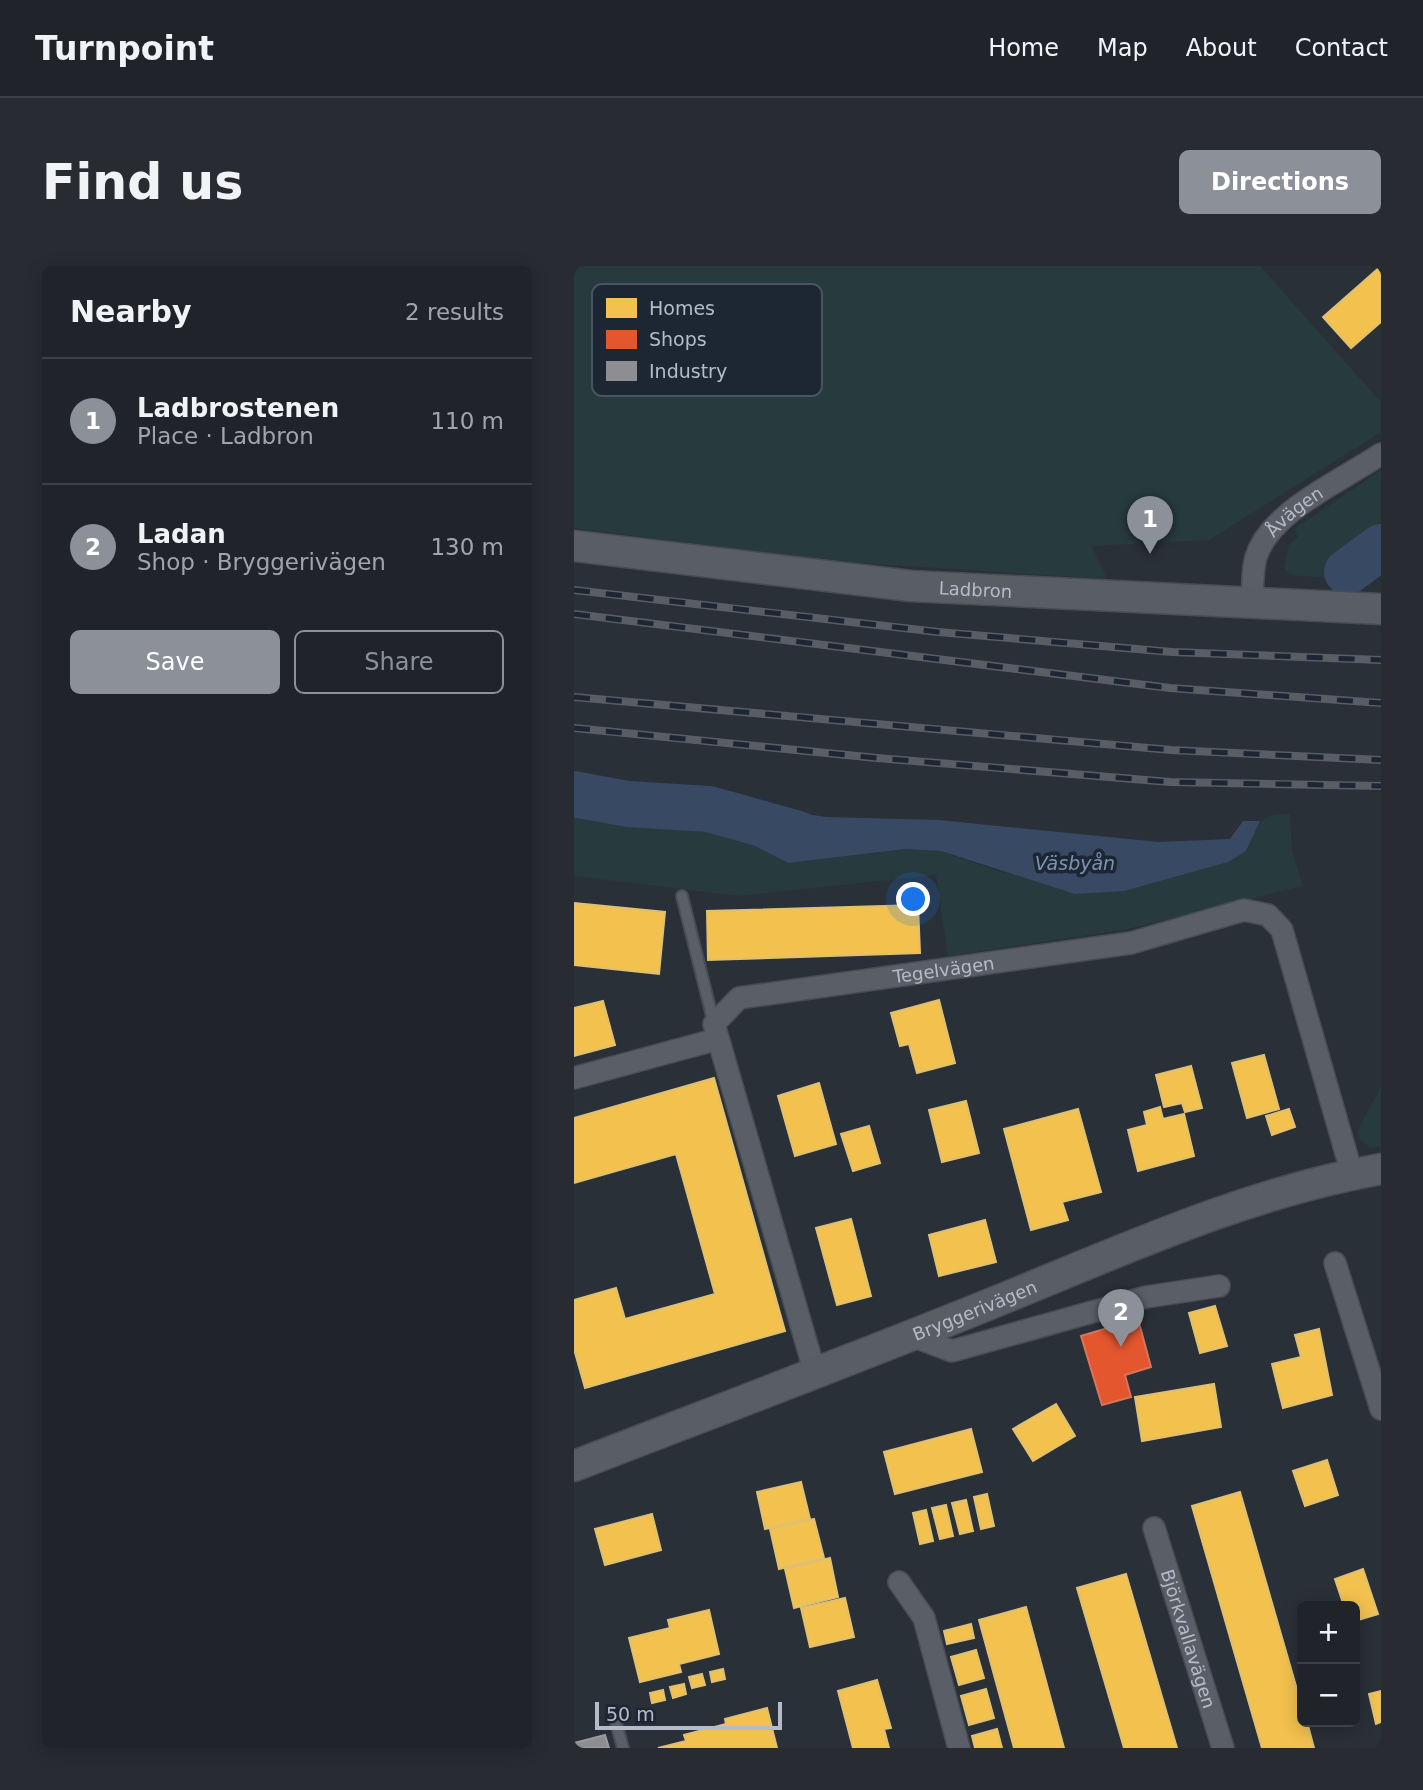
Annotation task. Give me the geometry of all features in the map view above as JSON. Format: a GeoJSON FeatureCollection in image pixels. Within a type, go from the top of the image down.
{"type":"FeatureCollection","features":[{"type":"Feature","properties":{"kind":"street","name":"Åvägen"},"geometry":{"type":"LineString","coordinates":[[1252,601],[1256,557],[1269,532],[1289,514],[1381,454]]}},
{"type":"Feature","properties":{"kind":"street","name":"Ladbron"},"geometry":{"type":"LineString","coordinates":[[574,546],[911,586],[1252,601],[1381,610]]}},
{"type":"Feature","properties":{"kind":"street","name":"Tegelvägen"},"geometry":{"type":"LineString","coordinates":[[716,1032],[738,998],[1131,943],[1244,910],[1268,915],[1282,930],[1352,1174]]}},
{"type":"Feature","properties":{"kind":"street"},"geometry":{"type":"LineString","coordinates":[[574,1078],[716,1032],[815,1373]]}},
{"type":"Feature","properties":{"kind":"street","name":"Bryggerivägen"},"geometry":{"type":"LineString","coordinates":[[574,1466],[912,1336],[1171,1231],[1273,1195],[1381,1168]]}},
{"type":"Feature","properties":{"kind":"street"},"geometry":{"type":"LineString","coordinates":[[1335,1263],[1381,1409]]}},
{"type":"Feature","properties":{"kind":"street"},"geometry":{"type":"LineString","coordinates":[[912,1336],[952,1351],[1146,1297],[1219,1286]]}},
{"type":"Feature","properties":{"kind":"street","name":"Björkvallavägen"},"geometry":{"type":"LineString","coordinates":[[1154,1528],[1223,1748]]}},
{"type":"Feature","properties":{"kind":"street"},"geometry":{"type":"LineString","coordinates":[[899,1582],[924,1618],[959,1748]]}},
{"type":"Feature","properties":{"kind":"lane"},"geometry":{"type":"LineString","coordinates":[[682,896],[716,1032]]}},
{"type":"Feature","properties":{"kind":"lane"},"geometry":{"type":"LineString","coordinates":[[615,1719],[622,1748]]}},
{"type":"Feature","properties":{"kind":"green space"},"geometry":{"type":"Polygon","coordinates":[[[574,266],[1260,266],[1381,402],[1381,432],[1209,540],[1092,546],[1107,579],[828,561],[574,528],[574,266]]]}},
{"type":"Feature","properties":{"kind":"green space"},"geometry":{"type":"Polygon","coordinates":[[[1381,470],[1381,536],[1364,541],[1350,551],[1328,578],[1290,575],[1284,568],[1289,544],[1298,537],[1294,529],[1381,470]]]}},
{"type":"Feature","properties":{"kind":"green space"},"geometry":{"type":"Polygon","coordinates":[[[574,805],[628,815],[708,818],[788,863],[905,849],[941,851],[1004,873],[1246,851],[1260,822],[1271,816],[1290,814],[1292,851],[1303,886],[1128,929],[948,956],[936,875],[739,896],[574,876],[574,805]]]}},
{"type":"Feature","properties":{"kind":"green space"},"geometry":{"type":"Polygon","coordinates":[[[1381,1087],[1381,1146],[1371,1148],[1360,1140],[1357,1131],[1381,1087]]]}},
{"type":"Feature","properties":{"kind":"water","name":"Väsbyån"},"geometry":{"type":"Polygon","coordinates":[[[745,805],[826,817],[939,820],[1159,842],[1230,839],[1243,821],[1260,821],[1246,851],[1228,862],[1124,891],[1075,894],[941,851],[905,849],[788,863],[738,837],[731,830],[745,805]]]}},
{"type":"Feature","properties":{"kind":"building: Homes"},"geometry":{"type":"Polygon","coordinates":[[[1381,266],[1381,322],[1351,348],[1323,317],[1381,266]]]}},
{"type":"Feature","properties":{"kind":"building: Homes"},"geometry":{"type":"Polygon","coordinates":[[[574,903],[665,912],[659,974],[574,965],[574,903]]]}},
{"type":"Feature","properties":{"kind":"building: Homes"},"geometry":{"type":"Polygon","coordinates":[[[918,905],[920,953],[708,960],[707,911],[918,905]]]}},
{"type":"Feature","properties":{"kind":"building: Homes"},"geometry":{"type":"Polygon","coordinates":[[[939,1000],[955,1063],[917,1073],[909,1044],[900,1046],[891,1013],[939,1000]]]}},
{"type":"Feature","properties":{"kind":"building: Homes"},"geometry":{"type":"Polygon","coordinates":[[[603,1001],[615,1045],[574,1056],[574,1008],[603,1001]]]}},
{"type":"Feature","properties":{"kind":"building: Homes"},"geometry":{"type":"Polygon","coordinates":[[[1264,1055],[1279,1109],[1247,1118],[1232,1063],[1264,1055]]]}},
{"type":"Feature","properties":{"kind":"building: Homes"},"geometry":{"type":"Polygon","coordinates":[[[1191,1066],[1202,1108],[1185,1112],[1182,1103],[1164,1107],[1156,1075],[1191,1066]]]}},
{"type":"Feature","properties":{"kind":"building: Homes"},"geometry":{"type":"Polygon","coordinates":[[[714,1078],[785,1331],[585,1388],[574,1349],[574,1300],[616,1288],[625,1319],[715,1294],[676,1154],[574,1183],[574,1118],[714,1078]]]}},
{"type":"Feature","properties":{"kind":"building: Homes"},"geometry":{"type":"Polygon","coordinates":[[[819,1083],[836,1144],[795,1156],[778,1096],[819,1083]]]}},
{"type":"Feature","properties":{"kind":"building: Homes"},"geometry":{"type":"Polygon","coordinates":[[[966,1101],[979,1153],[942,1162],[929,1110],[966,1101]]]}},
{"type":"Feature","properties":{"kind":"building: Homes"},"geometry":{"type":"Polygon","coordinates":[[[1160,1107],[1163,1119],[1184,1114],[1194,1156],[1138,1171],[1128,1130],[1147,1125],[1144,1112],[1160,1107]]]}},
{"type":"Feature","properties":{"kind":"building: Homes"},"geometry":{"type":"Polygon","coordinates":[[[1078,1109],[1101,1192],[1062,1202],[1068,1220],[1031,1230],[1004,1129],[1078,1109]]]}},
{"type":"Feature","properties":{"kind":"building: Homes"},"geometry":{"type":"Polygon","coordinates":[[[1289,1109],[1295,1127],[1272,1135],[1266,1116],[1289,1109]]]}},
{"type":"Feature","properties":{"kind":"building: Homes"},"geometry":{"type":"Polygon","coordinates":[[[869,1126],[880,1163],[853,1171],[841,1134],[869,1126]]]}},
{"type":"Feature","properties":{"kind":"building: Homes"},"geometry":{"type":"Polygon","coordinates":[[[851,1219],[871,1296],[837,1305],[816,1228],[851,1219]]]}},
{"type":"Feature","properties":{"kind":"building: Homes"},"geometry":{"type":"Polygon","coordinates":[[[985,1220],[996,1262],[939,1276],[929,1235],[985,1220]]]}},
{"type":"Feature","properties":{"kind":"building: Homes"},"geometry":{"type":"Polygon","coordinates":[[[1215,1306],[1227,1346],[1200,1353],[1189,1313],[1215,1306]]]}},
{"type":"Feature","properties":{"kind":"building: Homes"},"geometry":{"type":"Polygon","coordinates":[[[1319,1329],[1332,1395],[1283,1408],[1272,1364],[1301,1357],[1295,1335],[1319,1329]]]}},
{"type":"Feature","properties":{"kind":"building: Homes"},"geometry":{"type":"Polygon","coordinates":[[[1214,1384],[1221,1427],[1142,1441],[1135,1397],[1214,1384]]]}},
{"type":"Feature","properties":{"kind":"building: Homes"},"geometry":{"type":"Polygon","coordinates":[[[1056,1404],[1075,1436],[1033,1461],[1013,1429],[1056,1404]]]}},
{"type":"Feature","properties":{"kind":"building: Homes"},"geometry":{"type":"Polygon","coordinates":[[[971,1429],[982,1472],[895,1494],[884,1452],[971,1429]]]}},
{"type":"Feature","properties":{"kind":"building: Homes"},"geometry":{"type":"Polygon","coordinates":[[[1327,1460],[1338,1495],[1305,1506],[1293,1471],[1327,1460]]]}},
{"type":"Feature","properties":{"kind":"building: Homes"},"geometry":{"type":"Polygon","coordinates":[[[801,1482],[810,1519],[765,1529],[757,1492],[801,1482]]]}},
{"type":"Feature","properties":{"kind":"building: Homes"},"geometry":{"type":"Polygon","coordinates":[[[1240,1492],[1297,1690],[1297,1727],[1308,1727],[1314,1748],[1262,1748],[1192,1506],[1240,1492]]]}},
{"type":"Feature","properties":{"kind":"building: Homes"},"geometry":{"type":"Polygon","coordinates":[[[987,1494],[994,1526],[981,1529],[974,1497],[987,1494]]]}},
{"type":"Feature","properties":{"kind":"building: Homes"},"geometry":{"type":"Polygon","coordinates":[[[966,1500],[973,1531],[960,1534],[952,1503],[966,1500]]]}},
{"type":"Feature","properties":{"kind":"building: Homes"},"geometry":{"type":"Polygon","coordinates":[[[946,1505],[953,1536],[940,1539],[932,1508],[946,1505]]]}},
{"type":"Feature","properties":{"kind":"building: Homes"},"geometry":{"type":"Polygon","coordinates":[[[926,1510],[933,1541],[920,1544],[913,1513],[926,1510]]]}},
{"type":"Feature","properties":{"kind":"building: Homes"},"geometry":{"type":"Polygon","coordinates":[[[652,1514],[661,1550],[605,1565],[595,1529],[652,1514]]]}},
{"type":"Feature","properties":{"kind":"building: Homes"},"geometry":{"type":"Polygon","coordinates":[[[814,1519],[824,1558],[779,1569],[770,1529],[814,1519]]]}},
{"type":"Feature","properties":{"kind":"building: Homes"},"geometry":{"type":"Polygon","coordinates":[[[830,1558],[838,1597],[794,1608],[785,1569],[830,1558]]]}},
{"type":"Feature","properties":{"kind":"building: Homes"},"geometry":{"type":"Polygon","coordinates":[[[1363,1569],[1378,1614],[1360,1619],[1360,1601],[1342,1601],[1335,1579],[1363,1569]]]}},
{"type":"Feature","properties":{"kind":"building: Homes"},"geometry":{"type":"Polygon","coordinates":[[[1126,1574],[1177,1748],[1124,1748],[1077,1588],[1126,1574]]]}},
{"type":"Feature","properties":{"kind":"building: Homes"},"geometry":{"type":"Polygon","coordinates":[[[845,1598],[854,1637],[810,1647],[801,1608],[845,1598]]]}},
{"type":"Feature","properties":{"kind":"building: Homes"},"geometry":{"type":"Polygon","coordinates":[[[1026,1607],[1064,1748],[1014,1748],[979,1620],[1026,1607]]]}},
{"type":"Feature","properties":{"kind":"building: Homes"},"geometry":{"type":"Polygon","coordinates":[[[709,1610],[719,1654],[679,1664],[681,1672],[640,1682],[629,1638],[670,1628],[668,1620],[709,1610]]]}},
{"type":"Feature","properties":{"kind":"building: Homes"},"geometry":{"type":"Polygon","coordinates":[[[971,1624],[974,1638],[947,1644],[944,1631],[971,1624]]]}},
{"type":"Feature","properties":{"kind":"building: Homes"},"geometry":{"type":"Polygon","coordinates":[[[976,1650],[984,1678],[959,1685],[951,1657],[976,1650]]]}},
{"type":"Feature","properties":{"kind":"building: Homes"},"geometry":{"type":"Polygon","coordinates":[[[723,1669],[725,1679],[712,1682],[710,1672],[723,1669]]]}},
{"type":"Feature","properties":{"kind":"building: Homes"},"geometry":{"type":"Polygon","coordinates":[[[702,1674],[705,1685],[692,1688],[689,1677],[702,1674]]]}},
{"type":"Feature","properties":{"kind":"building: Homes"},"geometry":{"type":"Polygon","coordinates":[[[877,1680],[891,1728],[884,1729],[889,1748],[853,1748],[838,1691],[877,1680]]]}},
{"type":"Feature","properties":{"kind":"building: Homes"},"geometry":{"type":"Polygon","coordinates":[[[684,1684],[686,1694],[673,1698],[670,1687],[684,1684]]]}},
{"type":"Feature","properties":{"kind":"building: Homes"},"geometry":{"type":"Polygon","coordinates":[[[986,1689],[994,1718],[969,1725],[961,1696],[986,1689]]]}},
{"type":"Feature","properties":{"kind":"building: Homes"},"geometry":{"type":"Polygon","coordinates":[[[663,1690],[665,1700],[652,1703],[650,1693],[663,1690]]]}},
{"type":"Feature","properties":{"kind":"building: Homes"},"geometry":{"type":"Polygon","coordinates":[[[1381,1691],[1381,1722],[1376,1724],[1369,1694],[1381,1691]]]}},
{"type":"Feature","properties":{"kind":"building: Homes"},"geometry":{"type":"Polygon","coordinates":[[[767,1708],[777,1748],[658,1748],[686,1741],[684,1735],[726,1724],[725,1719],[767,1708]]]}},
{"type":"Feature","properties":{"kind":"building: Homes"},"geometry":{"type":"Polygon","coordinates":[[[997,1729],[1002,1748],[975,1748],[972,1736],[997,1729]]]}},
{"type":"Feature","properties":{"kind":"building: Shops"},"geometry":{"type":"Polygon","coordinates":[[[1138,1319],[1151,1367],[1125,1375],[1131,1397],[1102,1405],[1081,1336],[1138,1319]]]}},
{"type":"Feature","properties":{"kind":"building: Industry"},"geometry":{"type":"Polygon","coordinates":[[[605,1735],[609,1748],[574,1748],[574,1743],[605,1735]]]}},
{"type":"Feature","properties":{"kind":"waterway","name":"Väsbyån"},"geometry":{"type":"LineString","coordinates":[[1347,572],[1381,547]]}},
{"type":"Feature","properties":{"kind":"waterway","name":"Väsbyån"},"geometry":{"type":"LineString","coordinates":[[574,794],[628,804],[709,809],[798,834]]}},
{"type":"Feature","properties":{"kind":"railway"},"geometry":{"type":"LineString","coordinates":[[574,590],[938,632],[1172,652],[1381,660]]}},
{"type":"Feature","properties":{"kind":"railway"},"geometry":{"type":"LineString","coordinates":[[574,614],[1170,688],[1381,703]]}},
{"type":"Feature","properties":{"kind":"railway"},"geometry":{"type":"LineString","coordinates":[[574,697],[1171,750],[1381,760]]}},
{"type":"Feature","properties":{"kind":"railway"},"geometry":{"type":"LineString","coordinates":[[574,728],[877,758],[1170,782],[1381,786]]}},
{"type":"Feature","properties":{"kind":"place","name":"Ladbrostenen"},"geometry":{"type":"Point","coordinates":[1150,554]}},
{"type":"Feature","properties":{"kind":"place","name":"Ladan"},"geometry":{"type":"Point","coordinates":[1121,1347]}}]}
